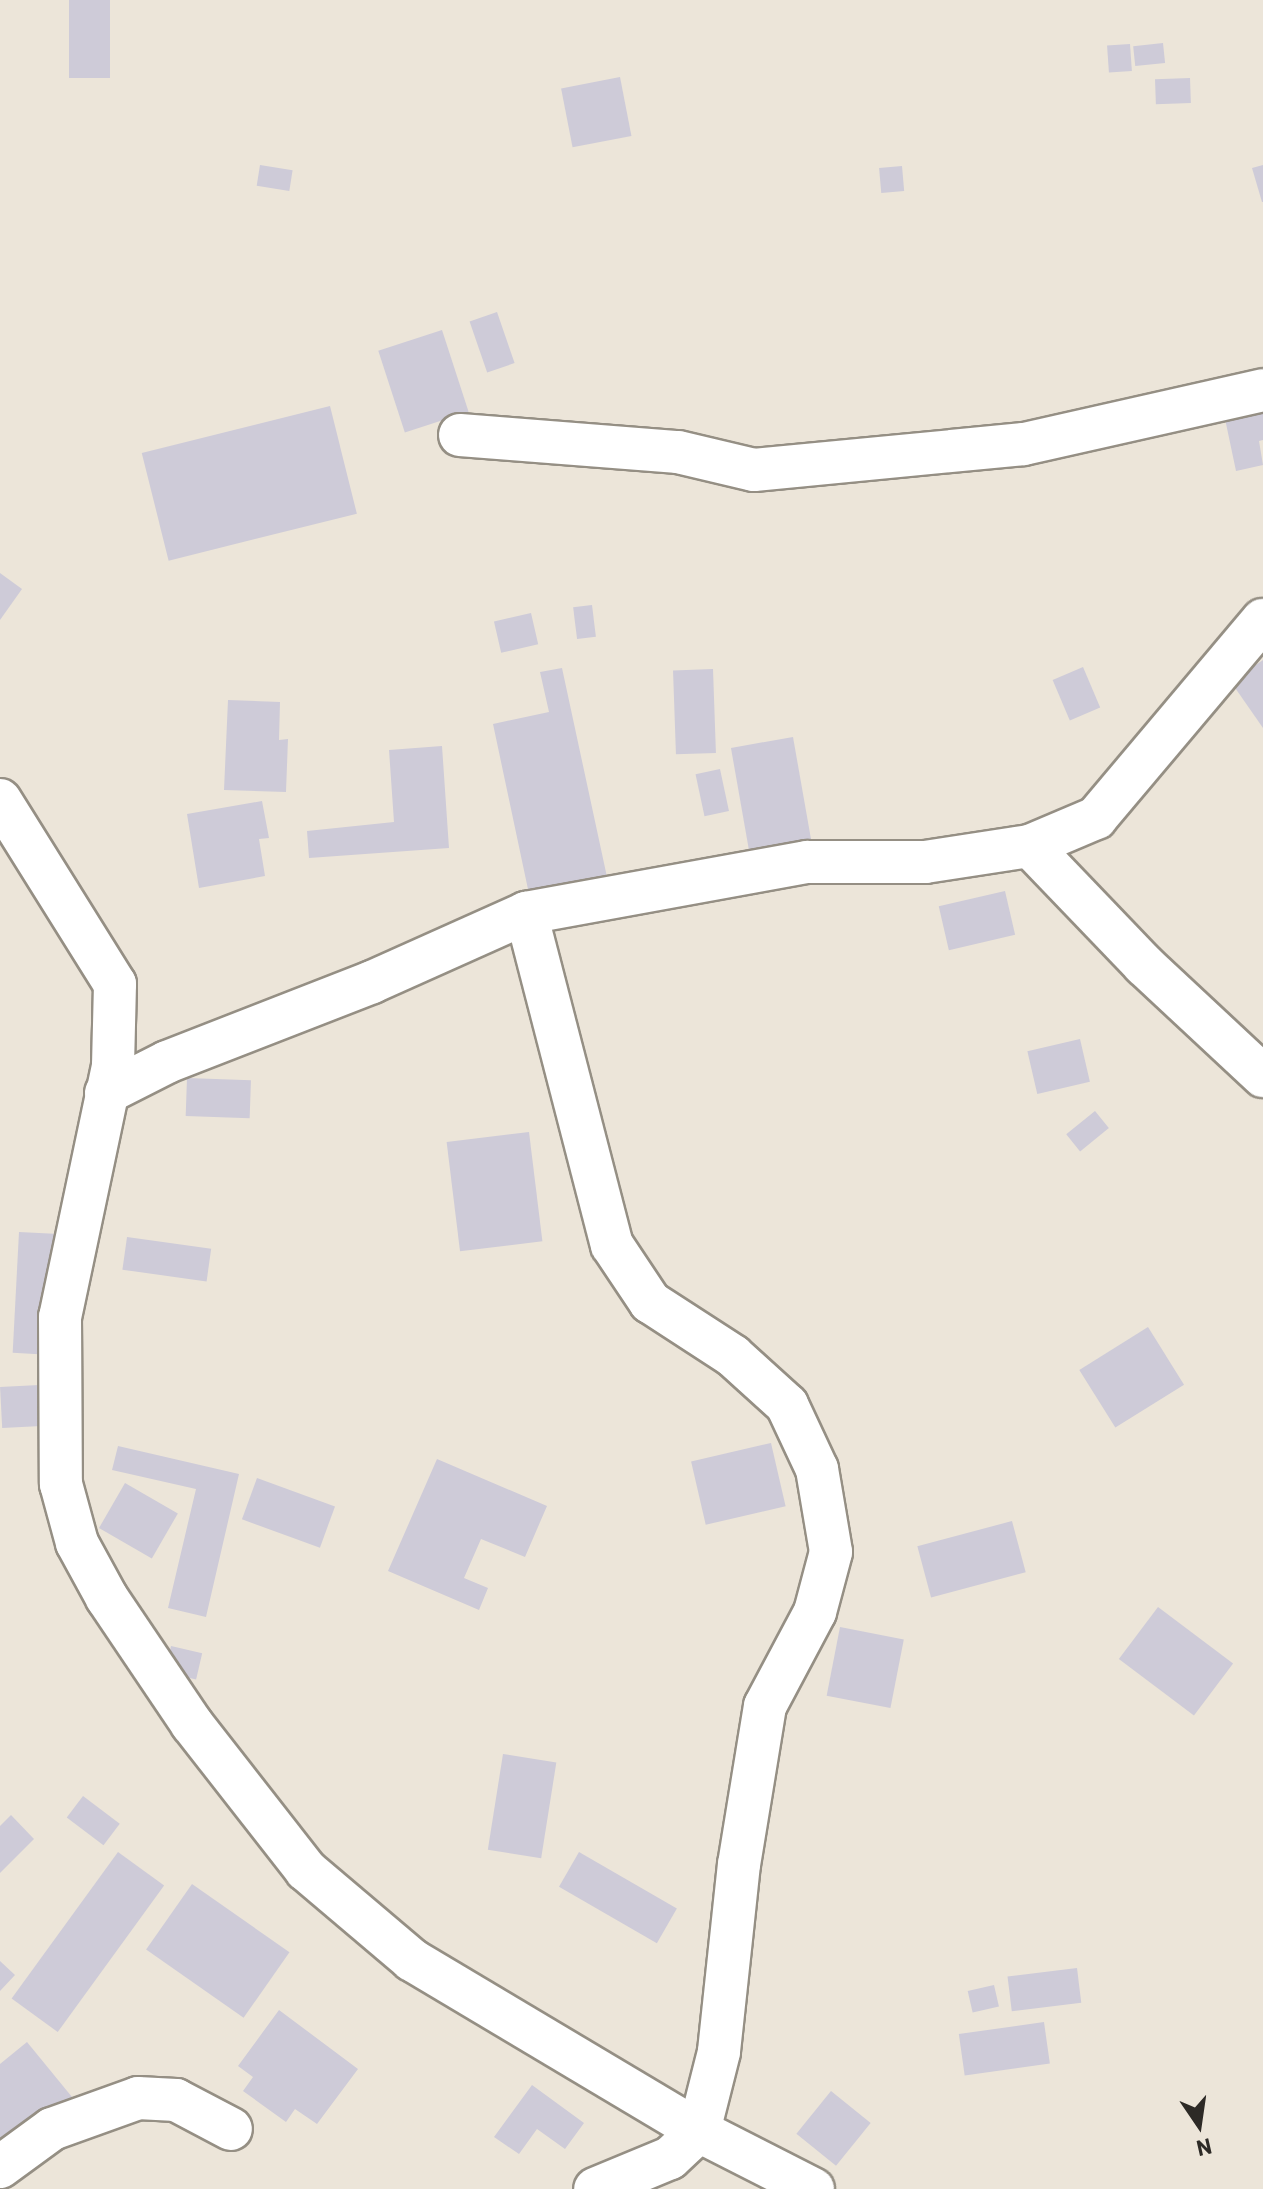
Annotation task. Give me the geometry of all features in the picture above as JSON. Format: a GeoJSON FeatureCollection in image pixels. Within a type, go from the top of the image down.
{"type":"FeatureCollection","features":[{"type":"Feature","properties":{"kind":"street"},"geometry":{"type":"LineString","coordinates":[[460,435],[678,452],[754,470],[1024,444],[1263,390]]}},
{"type":"Feature","properties":{"kind":"street"},"geometry":{"type":"LineString","coordinates":[[106,1093],[167,1062],[372,982],[526,913],[807,862],[925,862],[1030,846],[1096,818],[1263,620]]}},
{"type":"Feature","properties":{"kind":"street"},"geometry":{"type":"LineString","coordinates":[[0,800],[115,984],[113,1066],[60,1332],[61,1484],[77,1543],[107,1598],[192,1724],[306,1870],[412,1960],[699,2131],[813,2189]]}},
{"type":"Feature","properties":{"kind":"street"},"geometry":{"type":"LineString","coordinates":[[1030,846],[1144,965],[1263,1076]]}},
{"type":"Feature","properties":{"kind":"street"},"geometry":{"type":"LineString","coordinates":[[526,913],[612,1245],[650,1302],[733,1356],[787,1405],[817,1469],[831,1552],[815,1612],[765,1706],[739,1864],[719,2052],[699,2131],[670,2158],[595,2189]]}},
{"type":"Feature","properties":{"kind":"street"},"geometry":{"type":"LineString","coordinates":[[0,2167],[52,2129],[138,2098],[176,2100],[231,2129]]}},
{"type":"Feature","properties":{"kind":"building"},"geometry":{"type":"Polygon","coordinates":[[[69,0],[110,0],[110,78],[69,78],[69,0]]]}},
{"type":"Feature","properties":{"kind":"building"},"geometry":{"type":"Polygon","coordinates":[[[1163,43],[1165,63],[1135,66],[1133,46],[1163,43]]]}},
{"type":"Feature","properties":{"kind":"building"},"geometry":{"type":"Polygon","coordinates":[[[1130,44],[1132,71],[1109,73],[1107,46],[1130,44]]]}},
{"type":"Feature","properties":{"kind":"building"},"geometry":{"type":"Polygon","coordinates":[[[620,77],[631,136],[573,147],[561,88],[620,77]]]}},
{"type":"Feature","properties":{"kind":"building"},"geometry":{"type":"Polygon","coordinates":[[[1190,78],[1191,103],[1156,104],[1155,79],[1190,78]]]}},
{"type":"Feature","properties":{"kind":"building"},"geometry":{"type":"Polygon","coordinates":[[[260,165],[293,170],[289,191],[257,186],[260,165]]]}},
{"type":"Feature","properties":{"kind":"building"},"geometry":{"type":"Polygon","coordinates":[[[1263,165],[1263,202],[1262,202],[1252,168],[1263,165]]]}},
{"type":"Feature","properties":{"kind":"building"},"geometry":{"type":"Polygon","coordinates":[[[902,166],[904,191],[881,193],[879,168],[902,166]]]}},
{"type":"Feature","properties":{"kind":"building"},"geometry":{"type":"Polygon","coordinates":[[[497,312],[515,363],[487,372],[470,321],[497,312]]]}},
{"type":"Feature","properties":{"kind":"building"},"geometry":{"type":"Polygon","coordinates":[[[442,330],[469,412],[405,432],[378,351],[442,330]]]}},
{"type":"Feature","properties":{"kind":"building"},"geometry":{"type":"Polygon","coordinates":[[[330,406],[357,514],[169,561],[142,453],[330,406]]]}},
{"type":"Feature","properties":{"kind":"building"},"geometry":{"type":"Polygon","coordinates":[[[1263,406],[1263,440],[1259,441],[1263,465],[1236,471],[1224,414],[1263,406]]]}},
{"type":"Feature","properties":{"kind":"building"},"geometry":{"type":"Polygon","coordinates":[[[0,573],[22,589],[0,620],[0,573]]]}},
{"type":"Feature","properties":{"kind":"building"},"geometry":{"type":"Polygon","coordinates":[[[592,605],[596,637],[577,639],[573,607],[592,605]]]}},
{"type":"Feature","properties":{"kind":"building"},"geometry":{"type":"Polygon","coordinates":[[[531,613],[538,644],[501,653],[494,622],[531,613]]]}},
{"type":"Feature","properties":{"kind":"building"},"geometry":{"type":"Polygon","coordinates":[[[1263,660],[1263,728],[1231,682],[1263,660]]]}},
{"type":"Feature","properties":{"kind":"building"},"geometry":{"type":"Polygon","coordinates":[[[1083,667],[1100,708],[1070,720],[1053,680],[1083,667]]]}},
{"type":"Feature","properties":{"kind":"building"},"geometry":{"type":"Polygon","coordinates":[[[562,668],[607,877],[529,894],[493,724],[549,712],[540,672],[562,668]]]}},
{"type":"Feature","properties":{"kind":"building"},"geometry":{"type":"Polygon","coordinates":[[[713,669],[716,753],[676,754],[673,670],[713,669]]]}},
{"type":"Feature","properties":{"kind":"building"},"geometry":{"type":"Polygon","coordinates":[[[228,700],[280,702],[279,740],[288,739],[286,792],[224,790],[228,700]]]}},
{"type":"Feature","properties":{"kind":"building"},"geometry":{"type":"Polygon","coordinates":[[[793,737],[814,854],[752,865],[731,748],[793,737]]]}},
{"type":"Feature","properties":{"kind":"building"},"geometry":{"type":"Polygon","coordinates":[[[442,746],[449,848],[309,858],[307,831],[394,822],[389,750],[442,746]]]}},
{"type":"Feature","properties":{"kind":"building"},"geometry":{"type":"Polygon","coordinates":[[[720,769],[729,811],[704,816],[696,774],[720,769]]]}},
{"type":"Feature","properties":{"kind":"building"},"geometry":{"type":"Polygon","coordinates":[[[262,801],[269,838],[259,839],[265,876],[199,888],[187,814],[262,801]]]}},
{"type":"Feature","properties":{"kind":"building"},"geometry":{"type":"Polygon","coordinates":[[[1005,891],[1015,935],[949,950],[939,906],[1005,891]]]}},
{"type":"Feature","properties":{"kind":"building"},"geometry":{"type":"Polygon","coordinates":[[[1080,1039],[1090,1082],[1037,1094],[1027,1051],[1080,1039]]]}},
{"type":"Feature","properties":{"kind":"building"},"geometry":{"type":"Polygon","coordinates":[[[187,1078],[251,1080],[250,1118],[186,1116],[187,1078]]]}},
{"type":"Feature","properties":{"kind":"building"},"geometry":{"type":"Polygon","coordinates":[[[1095,1111],[1109,1128],[1080,1151],[1066,1134],[1095,1111]]]}},
{"type":"Feature","properties":{"kind":"building"},"geometry":{"type":"Polygon","coordinates":[[[529,1132],[542,1241],[460,1251],[447,1142],[529,1132]]]}},
{"type":"Feature","properties":{"kind":"building"},"geometry":{"type":"Polygon","coordinates":[[[19,1232],[54,1234],[48,1355],[13,1353],[19,1232]]]}},
{"type":"Feature","properties":{"kind":"building"},"geometry":{"type":"Polygon","coordinates":[[[127,1237],[211,1249],[207,1282],[122,1270],[127,1237]]]}},
{"type":"Feature","properties":{"kind":"building"},"geometry":{"type":"Polygon","coordinates":[[[1148,1327],[1184,1385],[1115,1428],[1079,1370],[1148,1327]]]}},
{"type":"Feature","properties":{"kind":"building"},"geometry":{"type":"Polygon","coordinates":[[[39,1385],[41,1426],[2,1428],[0,1387],[39,1385]]]}},
{"type":"Feature","properties":{"kind":"building"},"geometry":{"type":"Polygon","coordinates":[[[771,1443],[786,1506],[706,1525],[691,1461],[771,1443]]]}},
{"type":"Feature","properties":{"kind":"building"},"geometry":{"type":"Polygon","coordinates":[[[118,1446],[239,1474],[206,1617],[168,1608],[196,1489],[112,1470],[118,1446]]]}},
{"type":"Feature","properties":{"kind":"building"},"geometry":{"type":"Polygon","coordinates":[[[437,1459],[547,1506],[525,1557],[481,1539],[464,1578],[488,1588],[479,1610],[388,1571],[437,1459]]]}},
{"type":"Feature","properties":{"kind":"building"},"geometry":{"type":"Polygon","coordinates":[[[257,1478],[335,1506],[320,1548],[242,1519],[257,1478]]]}},
{"type":"Feature","properties":{"kind":"building"},"geometry":{"type":"Polygon","coordinates":[[[125,1483],[178,1514],[152,1559],[99,1528],[125,1483]]]}},
{"type":"Feature","properties":{"kind":"building"},"geometry":{"type":"Polygon","coordinates":[[[1012,1521],[1026,1572],[931,1598],[917,1546],[1012,1521]]]}},
{"type":"Feature","properties":{"kind":"building"},"geometry":{"type":"Polygon","coordinates":[[[1158,1607],[1233,1664],[1194,1715],[1119,1659],[1158,1607]]]}},
{"type":"Feature","properties":{"kind":"building"},"geometry":{"type":"Polygon","coordinates":[[[840,1627],[904,1639],[890,1708],[827,1696],[840,1627]]]}},
{"type":"Feature","properties":{"kind":"building"},"geometry":{"type":"Polygon","coordinates":[[[171,1646],[202,1653],[196,1680],[165,1672],[171,1646]]]}},
{"type":"Feature","properties":{"kind":"building"},"geometry":{"type":"Polygon","coordinates":[[[503,1754],[556,1762],[541,1858],[488,1850],[503,1754]]]}},
{"type":"Feature","properties":{"kind":"building"},"geometry":{"type":"Polygon","coordinates":[[[83,1796],[120,1824],[103,1845],[67,1818],[83,1796]]]}},
{"type":"Feature","properties":{"kind":"building"},"geometry":{"type":"Polygon","coordinates":[[[11,1815],[34,1839],[0,1873],[0,1826],[11,1815]]]}},
{"type":"Feature","properties":{"kind":"building"},"geometry":{"type":"Polygon","coordinates":[[[118,1852],[164,1886],[58,2032],[12,1998],[118,1852]]]}},
{"type":"Feature","properties":{"kind":"building"},"geometry":{"type":"Polygon","coordinates":[[[579,1852],[677,1908],[657,1943],[559,1887],[579,1852]]]}},
{"type":"Feature","properties":{"kind":"building"},"geometry":{"type":"Polygon","coordinates":[[[192,1884],[289,1952],[244,2018],[146,1950],[192,1884]]]}},
{"type":"Feature","properties":{"kind":"building"},"geometry":{"type":"Polygon","coordinates":[[[0,1961],[15,1975],[0,1991],[0,1961]]]}},
{"type":"Feature","properties":{"kind":"building"},"geometry":{"type":"Polygon","coordinates":[[[1077,1968],[1081,2003],[1012,2011],[1008,1977],[1077,1968]]]}},
{"type":"Feature","properties":{"kind":"building"},"geometry":{"type":"Polygon","coordinates":[[[994,1985],[999,2006],[973,2013],[968,1991],[994,1985]]]}},
{"type":"Feature","properties":{"kind":"building"},"geometry":{"type":"Polygon","coordinates":[[[279,2010],[358,2069],[317,2124],[295,2109],[286,2122],[243,2091],[253,2077],[238,2066],[279,2010]]]}},
{"type":"Feature","properties":{"kind":"building"},"geometry":{"type":"Polygon","coordinates":[[[1044,2022],[1050,2064],[965,2076],[959,2034],[1044,2022]]]}},
{"type":"Feature","properties":{"kind":"building"},"geometry":{"type":"Polygon","coordinates":[[[27,2042],[72,2097],[0,2157],[0,2064],[27,2042]]]}},
{"type":"Feature","properties":{"kind":"building"},"geometry":{"type":"Polygon","coordinates":[[[532,2085],[584,2123],[565,2149],[537,2129],[519,2154],[494,2137],[532,2085]]]}},
{"type":"Feature","properties":{"kind":"building"},"geometry":{"type":"Polygon","coordinates":[[[831,2091],[871,2123],[836,2166],[796,2134],[831,2091]]]}}]}
